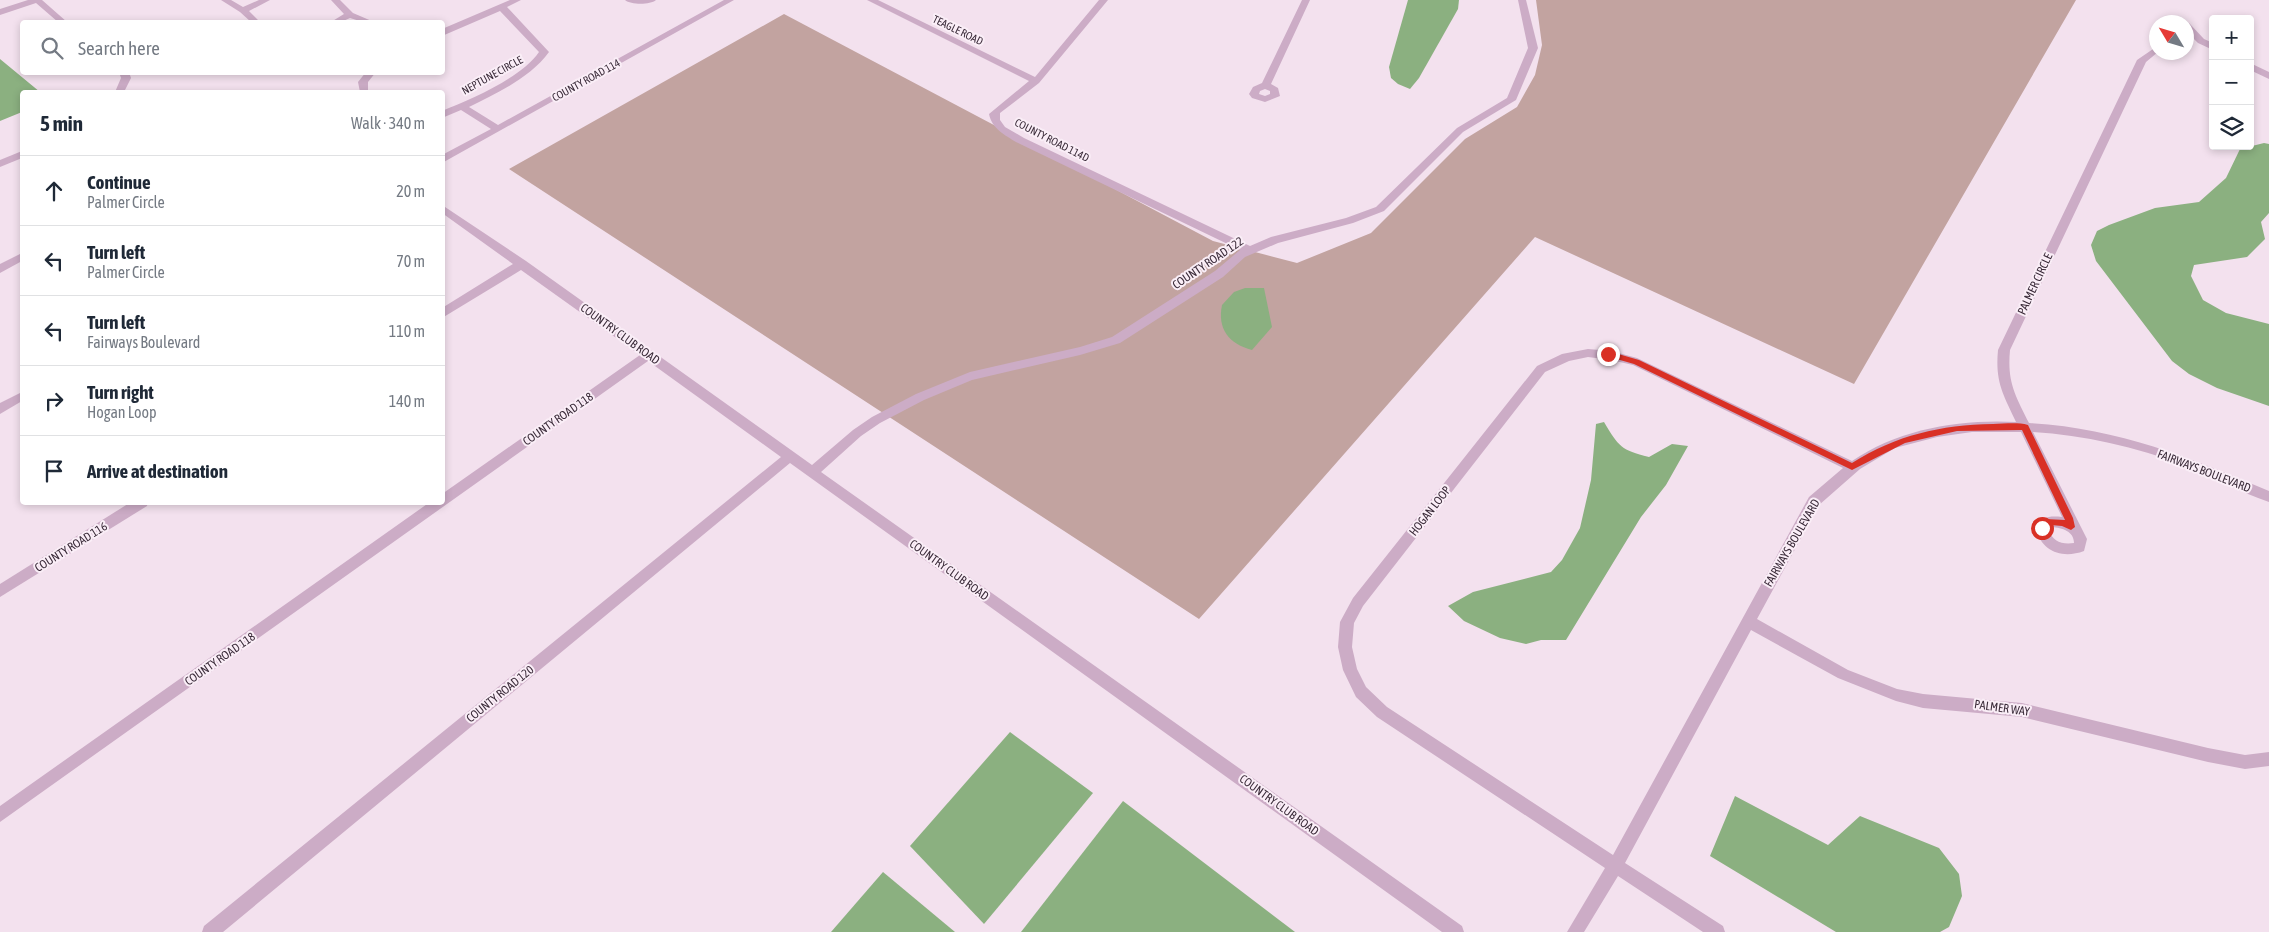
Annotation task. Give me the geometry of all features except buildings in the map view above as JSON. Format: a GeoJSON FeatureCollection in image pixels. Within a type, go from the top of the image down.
{"type":"FeatureCollection","features":[{"type":"Feature","properties":{"kind":"street"},"geometry":{"type":"LineString","coordinates":[[0,12],[37,0],[61,20]]}},
{"type":"Feature","properties":{"kind":"street"},"geometry":{"type":"LineString","coordinates":[[225,0],[242,10],[254,20]]}},
{"type":"Feature","properties":{"kind":"street"},"geometry":{"type":"LineString","coordinates":[[242,10],[266,0]]}},
{"type":"Feature","properties":{"kind":"street"},"geometry":{"type":"LineString","coordinates":[[335,0],[350,15],[364,20]]}},
{"type":"Feature","properties":{"kind":"street"},"geometry":{"type":"LineString","coordinates":[[445,32],[517,0]]}},
{"type":"Feature","properties":{"kind":"street"},"geometry":{"type":"LineString","coordinates":[[629,0],[652,0]]}},
{"type":"Feature","properties":{"kind":"street","name":"COUNTY ROAD 114"},"geometry":{"type":"LineString","coordinates":[[445,158],[730,0]]}},
{"type":"Feature","properties":{"kind":"street","name":"TEAGLE ROAD"},"geometry":{"type":"LineString","coordinates":[[871,0],[1036,81]]}},
{"type":"Feature","properties":{"kind":"street","name":"COUNTY ROAD 114D"},"geometry":{"type":"LineString","coordinates":[[1104,0],[1036,81],[1002,105],[994,114],[995,120],[1002,128],[1020,140],[1249,250]]}},
{"type":"Feature","properties":{"kind":"street"},"geometry":{"type":"LineString","coordinates":[[1266,85],[1302,14],[1306,0]]}},
{"type":"Feature","properties":{"kind":"street","name":"COUNTY ROAD 122"},"geometry":{"type":"LineString","coordinates":[[813,472],[876,420],[920,397],[970,376],[1080,351],[1116,340],[1219,274],[1249,250],[1275,240],[1349,221],[1380,209],[1460,130],[1511,100],[1533,48],[1522,0]]}},
{"type":"Feature","properties":{"kind":"street","name":"NEPTUNE CIRCLE"},"geometry":{"type":"LineString","coordinates":[[445,114],[530,69],[542,58],[544,52],[542,49],[501,6]]}},
{"type":"Feature","properties":{"kind":"street"},"geometry":{"type":"LineString","coordinates":[[339,20],[350,15]]}},
{"type":"Feature","properties":{"kind":"street"},"geometry":{"type":"LineString","coordinates":[[2194,33],[2201,41],[2209,45]]}},
{"type":"Feature","properties":{"kind":"street"},"geometry":{"type":"LineString","coordinates":[[2194,42],[2201,41]]}},
{"type":"Feature","properties":{"kind":"street","name":"PALMER CIRCLE"},"geometry":{"type":"LineString","coordinates":[[2071,527],[2069,518],[2010,397],[2002,372],[2004,350],[2142,60],[2149,55]]}},
{"type":"Feature","properties":{"kind":"street"},"geometry":{"type":"LineString","coordinates":[[2254,68],[2269,76]]}},
{"type":"Feature","properties":{"kind":"street"},"geometry":{"type":"LineString","coordinates":[[121,90],[126,78],[125,75]]}},
{"type":"Feature","properties":{"kind":"street"},"geometry":{"type":"LineString","coordinates":[[364,90],[363,82],[369,75]]}},
{"type":"Feature","properties":{"kind":"street"},"geometry":{"type":"LineString","coordinates":[[462,106],[498,129]]}},
{"type":"Feature","properties":{"kind":"street"},"geometry":{"type":"LineString","coordinates":[[0,164],[20,155]]}},
{"type":"Feature","properties":{"kind":"street","name":"COUNTRY CLUB ROAD"},"geometry":{"type":"LineString","coordinates":[[445,210],[1456,932]]}},
{"type":"Feature","properties":{"kind":"street"},"geometry":{"type":"LineString","coordinates":[[0,269],[20,258]]}},
{"type":"Feature","properties":{"kind":"street"},"geometry":{"type":"LineString","coordinates":[[445,312],[522,264]]}},
{"type":"Feature","properties":{"kind":"street","name":"HOGAN LOOP"},"geometry":{"type":"LineString","coordinates":[[1717,932],[1382,712],[1361,692],[1350,670],[1345,647],[1347,622],[1358,602],[1541,369],[1560,357],[1582,353],[1608,354],[1637,362],[1852,467]]}},
{"type":"Feature","properties":{"kind":"street","name":"COUNTY ROAD 118"},"geometry":{"type":"LineString","coordinates":[[445,499],[649,355]]}},
{"type":"Feature","properties":{"kind":"street"},"geometry":{"type":"LineString","coordinates":[[0,409],[20,397]]}},
{"type":"Feature","properties":{"kind":"street","name":"FAIRWAYS BOULEVARD"},"geometry":{"type":"LineString","coordinates":[[1575,932],[1615,866],[1814,501],[1830,484],[1852,467],[1903,440],[1957,428],[2025,427],[2067,430],[2151,450],[2184,461],[2269,497]]}},
{"type":"Feature","properties":{"kind":"street","name":"COUNTY ROAD 120"},"geometry":{"type":"LineString","coordinates":[[210,932],[790,456]]}},
{"type":"Feature","properties":{"kind":"street","name":"COUNTY ROAD 116"},"geometry":{"type":"LineString","coordinates":[[0,592],[137,505]]}},
{"type":"Feature","properties":{"kind":"street","name":"COUNTY ROAD 118"},"geometry":{"type":"LineString","coordinates":[[0,815],[437,505]]}},
{"type":"Feature","properties":{"kind":"street","name":"PALMER WAY"},"geometry":{"type":"LineString","coordinates":[[1747,621],[1843,674],[1896,695],[1923,701],[2022,710],[2208,756],[2245,762],[2269,759]]}},
{"type":"Feature","properties":{"kind":"shaded area"},"geometry":{"type":"Polygon","coordinates":[[[1408,0],[1459,0],[1458,9],[1419,78],[1410,89],[1398,84],[1391,78],[1389,67],[1408,0]]]}},
{"type":"Feature","properties":{"kind":"shaded area"},"geometry":{"type":"Polygon","coordinates":[[[1536,0],[2076,0],[1854,384],[1535,237],[1199,619],[509,169],[784,14],[1213,241],[1297,263],[1371,233],[1465,139],[1517,107],[1535,75],[1542,45],[1536,0]]]}},
{"type":"Feature","properties":{"kind":"shaded area"},"geometry":{"type":"Polygon","coordinates":[[[0,59],[38,90],[20,90],[20,113],[0,121],[0,59]]]}},
{"type":"Feature","properties":{"kind":"shaded area"},"geometry":{"type":"Polygon","coordinates":[[[2269,144],[2269,213],[2261,222],[2265,239],[2247,257],[2194,265],[2191,276],[2203,300],[2226,313],[2269,324],[2269,406],[2217,388],[2189,374],[2172,361],[2096,261],[2091,245],[2097,231],[2109,225],[2155,208],[2199,202],[2226,178],[2240,150],[2254,150],[2254,146],[2269,144]]]}},
{"type":"Feature","properties":{"kind":"shaded area"},"geometry":{"type":"Polygon","coordinates":[[[1245,288],[1264,288],[1272,327],[1252,350],[1237,344],[1231,339],[1226,334],[1221,321],[1222,305],[1234,292],[1245,288]]]}},
{"type":"Feature","properties":{"kind":"shaded area"},"geometry":{"type":"Polygon","coordinates":[[[1604,422],[1617,442],[1626,449],[1640,455],[1649,457],[1672,444],[1688,446],[1666,485],[1641,517],[1566,640],[1541,640],[1526,644],[1500,638],[1464,621],[1448,606],[1473,592],[1551,572],[1562,560],[1580,528],[1591,480],[1596,424],[1604,422]]]}},
{"type":"Feature","properties":{"kind":"shaded area"},"geometry":{"type":"Polygon","coordinates":[[[1010,732],[1093,793],[984,924],[910,846],[1010,732]]]}},
{"type":"Feature","properties":{"kind":"shaded area"},"geometry":{"type":"Polygon","coordinates":[[[1735,796],[1828,845],[1860,816],[1939,848],[1959,874],[1962,896],[1949,927],[1940,932],[1836,932],[1710,856],[1735,796]]]}},
{"type":"Feature","properties":{"kind":"shaded area"},"geometry":{"type":"Polygon","coordinates":[[[1123,801],[1295,932],[1021,932],[1123,801]]]}},
{"type":"Feature","properties":{"kind":"shaded area"},"geometry":{"type":"Polygon","coordinates":[[[883,872],[955,932],[831,932],[883,872]]]}},
{"type":"Feature","properties":{"kind":"route"},"geometry":{"type":"LineString","coordinates":[[1608,354],[1637,362],[1852,467],[1903,440],[1957,428],[2025,427],[2069,518],[2071,527],[2064,523],[2049,521],[2042,528]]}}]}
